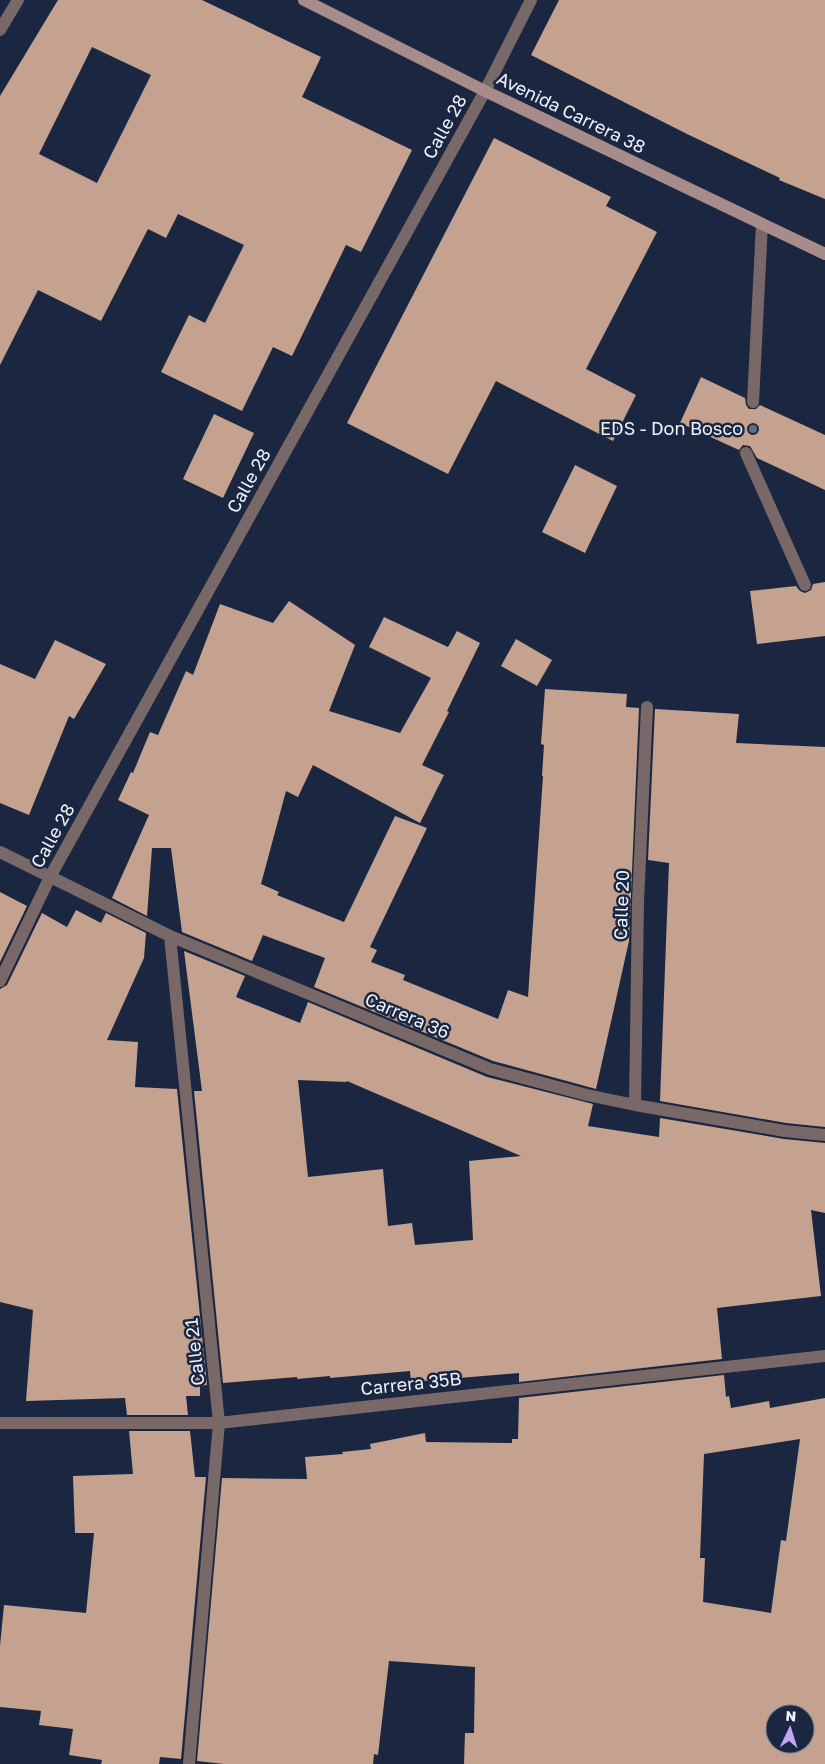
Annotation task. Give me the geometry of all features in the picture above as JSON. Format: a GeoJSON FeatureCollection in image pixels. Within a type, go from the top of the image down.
{"type":"FeatureCollection","features":[{"type":"Feature","properties":{"kind":"main road","name":"Avenida Carrera 38"},"geometry":{"type":"LineString","coordinates":[[304,0],[485,91],[825,254]]}},
{"type":"Feature","properties":{"kind":"street"},"geometry":{"type":"LineString","coordinates":[[0,30],[18,0]]}},
{"type":"Feature","properties":{"kind":"street","name":"Calle 28"},"geometry":{"type":"LineString","coordinates":[[0,981],[50,877],[485,91],[531,0]]}},
{"type":"Feature","properties":{"kind":"street"},"geometry":{"type":"LineString","coordinates":[[753,402],[762,224]]}},
{"type":"Feature","properties":{"kind":"street"},"geometry":{"type":"LineString","coordinates":[[746,453],[805,585]]}},
{"type":"Feature","properties":{"kind":"street","name":"Calle 20"},"geometry":{"type":"LineString","coordinates":[[635,1105],[638,902],[648,707]]}},
{"type":"Feature","properties":{"kind":"street","name":"Carrera 36"},"geometry":{"type":"LineString","coordinates":[[0,852],[170,936],[490,1070],[587,1095],[635,1105],[784,1131],[825,1135]]}},
{"type":"Feature","properties":{"kind":"street","name":"Calle 21"},"geometry":{"type":"LineString","coordinates":[[170,936],[219,1422],[189,1764]]}},
{"type":"Feature","properties":{"kind":"street","name":"Carrera 35B"},"geometry":{"type":"LineString","coordinates":[[0,1423],[219,1422],[825,1356]]}},
{"type":"Feature","properties":{"kind":"building"},"geometry":{"type":"Polygon","coordinates":[[[58,0],[202,0],[321,57],[302,97],[412,150],[361,252],[346,245],[292,356],[273,347],[242,411],[161,372],[189,315],[205,323],[244,245],[178,214],[166,238],[148,229],[101,321],[38,290],[0,365],[0,96],[58,0]],[[92,47],[39,154],[97,183],[151,75],[92,47]]]}},
{"type":"Feature","properties":{"kind":"building"},"geometry":{"type":"Polygon","coordinates":[[[559,0],[825,0],[825,199],[779,180],[780,178],[687,134],[531,55],[559,0]]]}},
{"type":"Feature","properties":{"kind":"building"},"geometry":{"type":"Polygon","coordinates":[[[494,138],[611,197],[606,206],[657,232],[586,369],[636,395],[613,441],[496,381],[448,474],[347,423],[494,138]]]}},
{"type":"Feature","properties":{"kind":"building","name":"EDS - Don Bosco"},"geometry":{"type":"Polygon","coordinates":[[[701,377],[745,398],[749,409],[756,409],[760,405],[825,435],[825,490],[757,458],[750,446],[743,445],[739,450],[680,423],[701,377]]]}},
{"type":"Feature","properties":{"kind":"building"},"geometry":{"type":"Polygon","coordinates":[[[214,414],[254,433],[223,498],[183,479],[214,414]]]}},
{"type":"Feature","properties":{"kind":"building"},"geometry":{"type":"Polygon","coordinates":[[[575,465],[617,486],[585,553],[542,532],[575,465]]]}},
{"type":"Feature","properties":{"kind":"building"},"geometry":{"type":"Polygon","coordinates":[[[825,582],[825,636],[757,644],[750,591],[796,586],[805,593],[811,590],[813,584],[825,582]]]}},
{"type":"Feature","properties":{"kind":"building"},"geometry":{"type":"Polygon","coordinates":[[[289,601],[355,645],[329,711],[400,733],[431,678],[369,647],[384,617],[448,647],[457,631],[480,643],[447,711],[449,712],[422,765],[444,775],[420,823],[313,765],[298,797],[286,791],[261,884],[279,892],[277,895],[344,922],[395,816],[427,828],[370,947],[377,950],[371,962],[405,975],[403,980],[498,1019],[508,990],[528,997],[543,776],[544,745],[541,744],[545,689],[627,694],[626,707],[639,708],[629,941],[596,1089],[493,1061],[314,987],[325,958],[263,935],[252,961],[182,932],[171,848],[152,848],[147,916],[112,898],[149,815],[118,800],[131,772],[133,773],[150,732],[158,735],[186,671],[193,675],[220,604],[273,623],[289,601]]]}},
{"type":"Feature","properties":{"kind":"building"},"geometry":{"type":"Polygon","coordinates":[[[516,639],[552,660],[537,686],[501,666],[516,639]]]}},
{"type":"Feature","properties":{"kind":"building"},"geometry":{"type":"Polygon","coordinates":[[[55,640],[106,664],[74,719],[69,716],[29,815],[0,803],[0,664],[35,679],[55,640]]]}},
{"type":"Feature","properties":{"kind":"building"},"geometry":{"type":"Polygon","coordinates":[[[655,709],[739,714],[736,743],[825,747],[825,1127],[786,1123],[660,1101],[669,863],[648,860],[655,709]]]}},
{"type":"Feature","properties":{"kind":"building"},"geometry":{"type":"Polygon","coordinates":[[[0,892],[27,906],[0,962],[0,892]]]}},
{"type":"Feature","properties":{"kind":"building"},"geometry":{"type":"Polygon","coordinates":[[[76,910],[101,923],[106,913],[146,933],[144,958],[107,1040],[138,1042],[135,1087],[177,1089],[207,1385],[200,1386],[200,1396],[186,1396],[188,1415],[127,1415],[125,1398],[26,1401],[33,1310],[0,1302],[0,989],[7,985],[42,913],[67,927],[76,910]]]}},
{"type":"Feature","properties":{"kind":"building"},"geometry":{"type":"Polygon","coordinates":[[[184,951],[245,976],[236,997],[300,1023],[308,1002],[487,1077],[593,1104],[588,1126],[659,1137],[660,1118],[784,1139],[825,1143],[825,1213],[811,1210],[821,1296],[717,1308],[722,1359],[519,1382],[519,1373],[411,1382],[410,1371],[330,1378],[330,1376],[297,1379],[297,1377],[223,1383],[194,1091],[202,1091],[184,951]],[[298,1080],[308,1177],[383,1169],[388,1226],[412,1223],[415,1245],[473,1240],[469,1161],[521,1156],[346,1082],[298,1080]]]}},
{"type":"Feature","properties":{"kind":"building"},"geometry":{"type":"Polygon","coordinates":[[[724,1375],[726,1397],[729,1396],[731,1408],[769,1401],[770,1408],[825,1398],[825,1764],[464,1764],[465,1733],[474,1733],[475,1667],[389,1661],[378,1755],[374,1754],[373,1764],[224,1764],[197,1761],[222,1478],[307,1479],[305,1457],[343,1454],[342,1452],[371,1449],[370,1444],[425,1433],[426,1442],[512,1443],[512,1439],[518,1439],[519,1398],[724,1375]],[[800,1439],[704,1454],[700,1558],[705,1558],[703,1602],[771,1613],[781,1540],[786,1541],[800,1439]]]}},
{"type":"Feature","properties":{"kind":"building"},"geometry":{"type":"Polygon","coordinates":[[[129,1431],[190,1431],[195,1477],[206,1477],[181,1759],[160,1757],[159,1764],[101,1764],[102,1760],[69,1755],[73,1729],[39,1725],[41,1711],[0,1707],[0,1646],[4,1605],[86,1613],[94,1533],[75,1533],[73,1476],[133,1474],[129,1431]]]}},
{"type":"Feature","properties":{"kind":"place","name":"EDS - Don Bosco"},"geometry":{"type":"Point","coordinates":[753,429]}}]}
